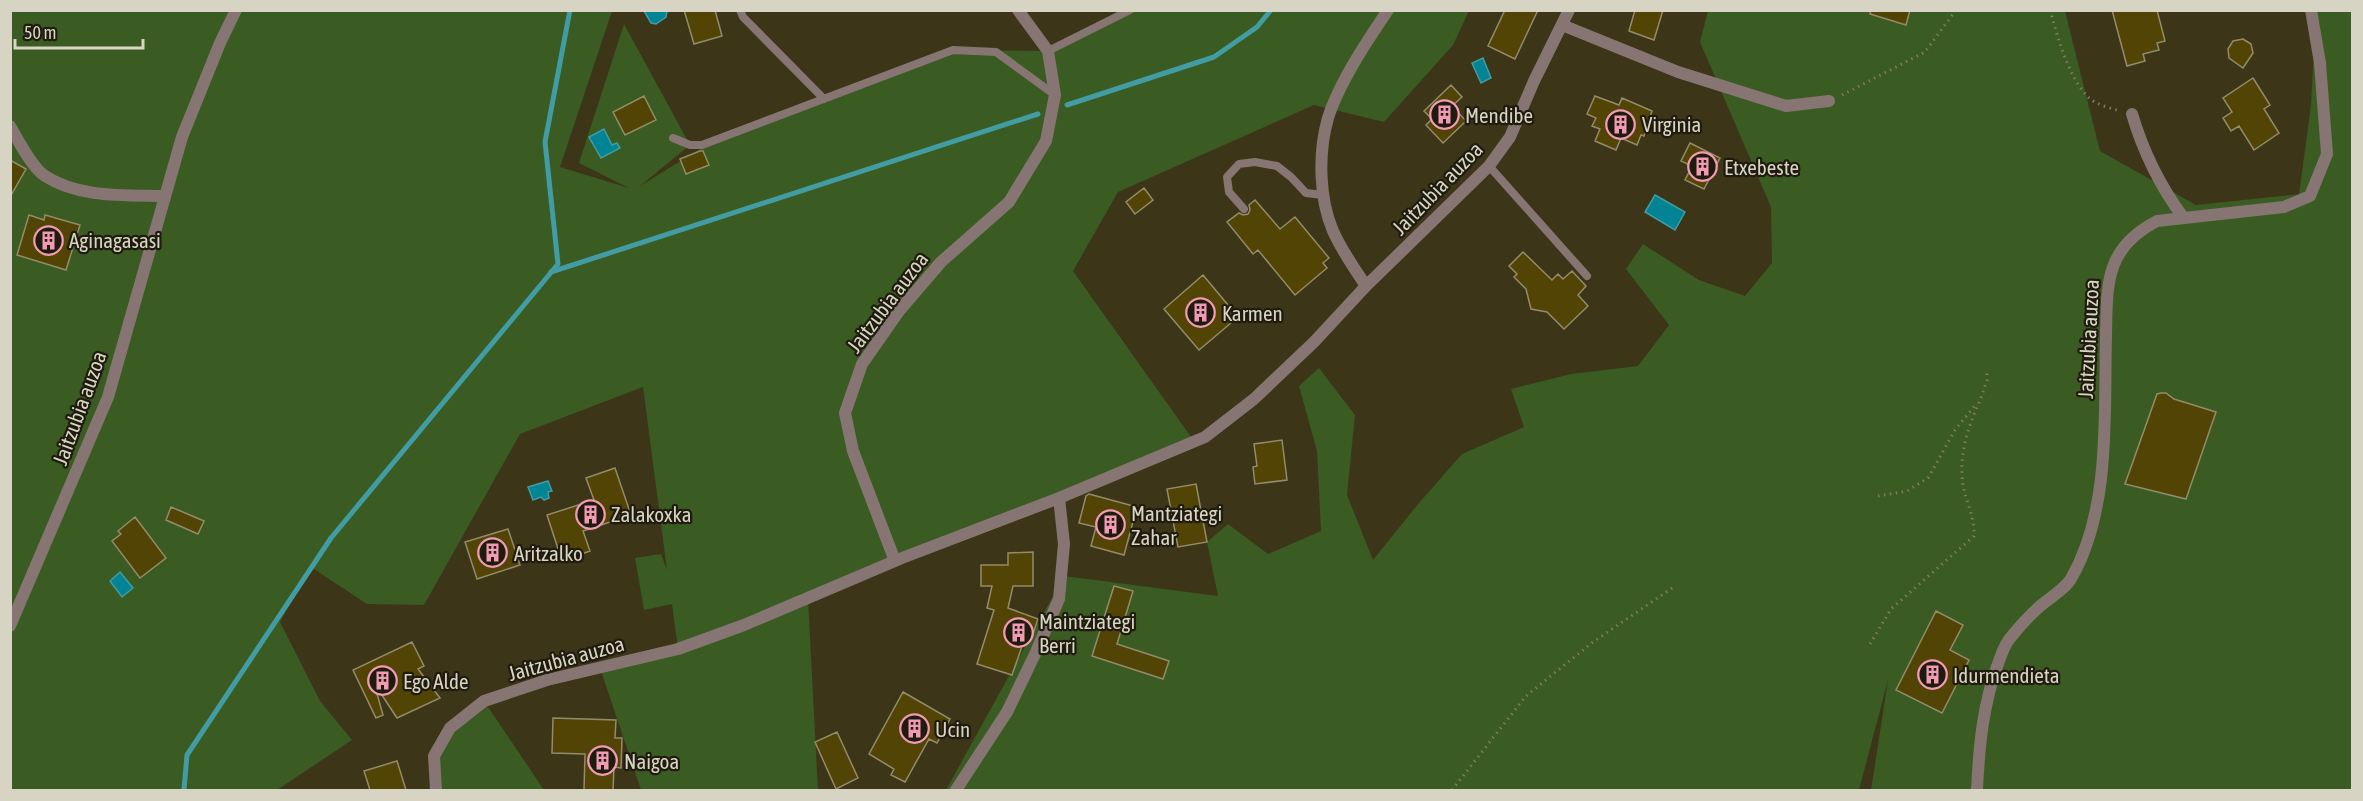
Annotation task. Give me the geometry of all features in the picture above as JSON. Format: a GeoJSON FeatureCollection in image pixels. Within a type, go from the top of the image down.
{"type":"FeatureCollection","features":[{"type":"Feature","properties":{"kind":"street","name":"Jaitzubia auzoa"},"geometry":{"type":"LineString","coordinates":[[10,626],[108,397],[182,137],[220,43],[236,10]]}},
{"type":"Feature","properties":{"kind":"street","name":"Jaitzubia auzoa"},"geometry":{"type":"LineString","coordinates":[[895,561],[853,451],[845,413],[862,364],[899,311],[941,262],[1009,202],[1046,141],[1055,95],[1048,51],[1018,10]]}},
{"type":"Feature","properties":{"kind":"street"},"geometry":{"type":"LineString","coordinates":[[1366,286],[1333,230],[1323,195],[1322,153],[1328,118],[1345,81],[1388,10]]}},
{"type":"Feature","properties":{"kind":"street","name":"Jaitzubia auzoa"},"geometry":{"type":"LineString","coordinates":[[436,790],[434,756],[450,728],[484,701],[547,680],[678,649],[744,625],[895,561],[1059,498],[1205,437],[1254,399],[1314,342],[1366,286],[1489,166],[1510,137],[1569,10]]}},
{"type":"Feature","properties":{"kind":"street","name":"Jaitzubia auzoa"},"geometry":{"type":"LineString","coordinates":[[1977,790],[1979,749],[1989,686],[2008,640],[2038,608],[2071,579],[2092,531],[2099,492],[2102,450],[2107,291],[2115,261],[2125,243],[2140,230],[2157,221],[2284,207],[2310,196],[2327,154],[2320,63],[2311,10]]}},
{"type":"Feature","properties":{"kind":"street"},"geometry":{"type":"LineString","coordinates":[[1562,25],[1678,72],[1786,106],[1829,100]]}},
{"type":"Feature","properties":{"kind":"street"},"geometry":{"type":"LineString","coordinates":[[2132,114],[2140,142],[2158,178],[2183,217]]}},
{"type":"Feature","properties":{"kind":"street"},"geometry":{"type":"LineString","coordinates":[[10,126],[43,175],[71,188],[108,195],[164,196]]}},
{"type":"Feature","properties":{"kind":"street"},"geometry":{"type":"LineString","coordinates":[[956,790],[1006,712],[1059,599],[1064,544],[1059,498]]}},
{"type":"Feature","properties":{"kind":"lane"},"geometry":{"type":"LineString","coordinates":[[740,10],[743,17],[824,99]]}},
{"type":"Feature","properties":{"kind":"lane"},"geometry":{"type":"LineString","coordinates":[[1048,51],[1130,10]]}},
{"type":"Feature","properties":{"kind":"lane"},"geometry":{"type":"LineString","coordinates":[[673,138],[690,145],[702,145],[953,50],[996,52],[1055,95]]}},
{"type":"Feature","properties":{"kind":"lane"},"geometry":{"type":"LineString","coordinates":[[1244,209],[1229,192],[1227,177],[1239,164],[1255,162],[1277,166],[1306,193],[1323,195]]}},
{"type":"Feature","properties":{"kind":"lane"},"geometry":{"type":"LineString","coordinates":[[1489,166],[1587,276]]}},
{"type":"Feature","properties":{"kind":"path"},"geometry":{"type":"LineString","coordinates":[[1829,100],[1874,80],[1925,52],[1956,10]]}},
{"type":"Feature","properties":{"kind":"path"},"geometry":{"type":"LineString","coordinates":[[2050,10],[2061,49],[2080,86],[2090,99],[2106,107],[2132,114]]}},
{"type":"Feature","properties":{"kind":"path"},"geometry":{"type":"LineString","coordinates":[[1870,644],[1891,609],[1942,567],[1974,536],[1964,486],[1963,454],[1969,424],[1987,380],[1987,370]]}},
{"type":"Feature","properties":{"kind":"path"},"geometry":{"type":"LineString","coordinates":[[1878,496],[1907,492],[1928,478],[1955,430],[1981,398]]}},
{"type":"Feature","properties":{"kind":"path"},"geometry":{"type":"LineString","coordinates":[[1452,790],[1526,696],[1593,642],[1675,586]]}},
{"type":"Feature","properties":{"kind":"green space"},"geometry":{"type":"Polygon","coordinates":[[[10,11],[612,11],[560,167],[629,188],[579,163],[624,24],[690,145],[640,186],[700,149],[953,50],[1048,51],[1134,11],[1469,11],[1453,45],[1384,122],[1314,105],[1118,192],[1073,271],[1194,441],[808,599],[818,790],[641,790],[600,668],[678,649],[672,604],[644,610],[635,558],[661,554],[667,570],[643,387],[520,434],[424,605],[367,604],[311,567],[280,622],[320,701],[352,740],[277,790],[11,790],[10,11]]]}},
{"type":"Feature","properties":{"kind":"green space"},"geometry":{"type":"Polygon","coordinates":[[[1708,11],[2065,11],[2100,151],[2196,205],[2299,194],[2311,105],[2316,11],[2352,11],[2352,790],[1871,790],[1888,680],[1859,790],[946,790],[1064,576],[1218,596],[1207,542],[1228,524],[1268,554],[1321,531],[1317,451],[1299,386],[1319,368],[1355,415],[1347,495],[1373,560],[1462,454],[1524,427],[1511,389],[1571,374],[1638,366],[1669,325],[1626,269],[1643,244],[1699,280],[1745,296],[1772,263],[1771,207],[1700,42],[1708,11]]]}},
{"type":"Feature","properties":{"kind":"green space"},"geometry":{"type":"Polygon","coordinates":[[[484,701],[544,790],[436,790],[434,756],[450,728],[484,701]]]}},
{"type":"Feature","properties":{"kind":"water"},"geometry":{"type":"Polygon","coordinates":[[[644,11],[667,11],[666,17],[656,24],[651,23],[644,11]]]}},
{"type":"Feature","properties":{"kind":"water"},"geometry":{"type":"Polygon","coordinates":[[[1483,58],[1491,78],[1481,83],[1472,63],[1483,58]]]}},
{"type":"Feature","properties":{"kind":"water"},"geometry":{"type":"Polygon","coordinates":[[[604,129],[612,145],[617,143],[620,148],[601,158],[589,137],[604,129]]]}},
{"type":"Feature","properties":{"kind":"water"},"geometry":{"type":"Polygon","coordinates":[[[1655,195],[1685,212],[1675,230],[1645,212],[1655,195]]]}},
{"type":"Feature","properties":{"kind":"water"},"geometry":{"type":"Polygon","coordinates":[[[548,481],[552,491],[548,492],[549,498],[544,500],[541,497],[533,500],[528,487],[548,481]]]}},
{"type":"Feature","properties":{"kind":"water"},"geometry":{"type":"Polygon","coordinates":[[[120,572],[133,588],[122,597],[110,581],[120,572]]]}},
{"type":"Feature","properties":{"kind":"building"},"geometry":{"type":"Polygon","coordinates":[[[684,10],[715,10],[722,36],[694,44],[684,10]]]}},
{"type":"Feature","properties":{"kind":"building"},"geometry":{"type":"Polygon","coordinates":[[[1505,10],[1538,10],[1515,59],[1488,46],[1505,10]]]}},
{"type":"Feature","properties":{"kind":"building"},"geometry":{"type":"Polygon","coordinates":[[[1635,10],[1663,10],[1654,40],[1629,31],[1635,10]]]}},
{"type":"Feature","properties":{"kind":"building"},"geometry":{"type":"Polygon","coordinates":[[[1871,10],[1910,10],[1906,25],[1870,14],[1871,10]]]}},
{"type":"Feature","properties":{"kind":"building"},"geometry":{"type":"Polygon","coordinates":[[[2112,10],[2157,10],[2165,41],[2157,43],[2159,50],[2143,54],[2145,61],[2127,66],[2112,10]]]}},
{"type":"Feature","properties":{"kind":"building"},"geometry":{"type":"Polygon","coordinates":[[[2243,39],[2251,44],[2253,53],[2243,68],[2229,58],[2228,49],[2233,41],[2243,39]]]}},
{"type":"Feature","properties":{"kind":"building"},"geometry":{"type":"Polygon","coordinates":[[[2253,78],[2270,105],[2264,109],[2279,133],[2254,150],[2239,126],[2231,131],[2223,118],[2232,112],[2223,98],[2253,78]]]}},
{"type":"Feature","properties":{"kind":"building","name":"Mendibe"},"geometry":{"type":"Polygon","coordinates":[[[1451,85],[1462,97],[1452,106],[1466,121],[1443,143],[1426,125],[1432,119],[1424,111],[1451,85]]]}},
{"type":"Feature","properties":{"kind":"building"},"geometry":{"type":"Polygon","coordinates":[[[644,96],[656,120],[625,135],[613,112],[644,96]]]}},
{"type":"Feature","properties":{"kind":"building","name":"Virginia"},"geometry":{"type":"Polygon","coordinates":[[[1595,96],[1619,105],[1622,98],[1652,111],[1644,136],[1641,135],[1637,145],[1621,138],[1616,150],[1595,141],[1600,129],[1592,126],[1596,118],[1587,114],[1595,96]]]}},
{"type":"Feature","properties":{"kind":"building","name":"Etxebeste"},"geometry":{"type":"Polygon","coordinates":[[[1690,143],[1720,158],[1704,189],[1685,180],[1692,166],[1681,161],[1690,143]]]}},
{"type":"Feature","properties":{"kind":"building"},"geometry":{"type":"Polygon","coordinates":[[[703,151],[709,165],[686,174],[680,159],[703,151]]]}},
{"type":"Feature","properties":{"kind":"building"},"geometry":{"type":"Polygon","coordinates":[[[10,160],[26,169],[10,197],[10,160]]]}},
{"type":"Feature","properties":{"kind":"building"},"geometry":{"type":"Polygon","coordinates":[[[1144,188],[1153,200],[1135,214],[1126,202],[1144,188]]]}},
{"type":"Feature","properties":{"kind":"building"},"geometry":{"type":"Polygon","coordinates":[[[1255,200],[1280,229],[1295,217],[1329,258],[1323,263],[1327,268],[1295,295],[1258,250],[1253,254],[1227,222],[1239,213],[1248,214],[1249,205],[1255,200]]]}},
{"type":"Feature","properties":{"kind":"building","name":"Aginagasasi"},"geometry":{"type":"Polygon","coordinates":[[[29,215],[44,220],[45,215],[80,225],[66,270],[17,255],[29,215]]]}},
{"type":"Feature","properties":{"kind":"building"},"geometry":{"type":"Polygon","coordinates":[[[1523,252],[1552,280],[1558,274],[1563,279],[1572,271],[1586,286],[1578,295],[1588,306],[1564,329],[1547,312],[1531,309],[1526,289],[1514,277],[1517,274],[1509,266],[1523,252]]]}},
{"type":"Feature","properties":{"kind":"building","name":"Karmen"},"geometry":{"type":"Polygon","coordinates":[[[1203,275],[1238,317],[1199,350],[1164,309],[1203,275]]]}},
{"type":"Feature","properties":{"kind":"building"},"geometry":{"type":"Polygon","coordinates":[[[2161,393],[2216,412],[2186,499],[2125,484],[2157,394],[2161,393]]]}},
{"type":"Feature","properties":{"kind":"building"},"geometry":{"type":"Polygon","coordinates":[[[1282,440],[1287,480],[1255,484],[1253,467],[1257,466],[1254,444],[1282,440]]]}},
{"type":"Feature","properties":{"kind":"building","name":"Zalakoxka"},"geometry":{"type":"Polygon","coordinates":[[[615,468],[631,515],[583,531],[590,551],[562,561],[547,515],[594,500],[586,478],[615,468]]]}},
{"type":"Feature","properties":{"kind":"building"},"geometry":{"type":"Polygon","coordinates":[[[1196,484],[1207,542],[1178,547],[1167,489],[1196,484]]]}},
{"type":"Feature","properties":{"kind":"building","name":"Mantziategi Zahar"},"geometry":{"type":"Polygon","coordinates":[[[1089,494],[1137,507],[1124,555],[1091,546],[1096,527],[1079,523],[1086,496],[1089,494]]]}},
{"type":"Feature","properties":{"kind":"building"},"geometry":{"type":"Polygon","coordinates":[[[171,507],[204,521],[198,534],[166,520],[171,507]]]}},
{"type":"Feature","properties":{"kind":"building"},"geometry":{"type":"Polygon","coordinates":[[[135,517],[166,558],[140,578],[112,541],[121,534],[118,531],[135,517]]]}},
{"type":"Feature","properties":{"kind":"building","name":"Aritzalko"},"geometry":{"type":"Polygon","coordinates":[[[508,529],[520,565],[477,579],[465,542],[508,529]]]}},
{"type":"Feature","properties":{"kind":"building"},"geometry":{"type":"Polygon","coordinates":[[[1033,552],[1033,586],[1013,586],[1008,608],[1038,619],[1032,637],[1026,635],[1012,675],[977,664],[994,610],[987,608],[992,586],[981,586],[981,565],[1008,565],[1008,553],[1033,552]]]}},
{"type":"Feature","properties":{"kind":"building"},"geometry":{"type":"Polygon","coordinates":[[[1114,586],[1133,591],[1117,644],[1169,661],[1163,679],[1092,656],[1114,586]]]}},
{"type":"Feature","properties":{"kind":"building","name":"Idurmendieta"},"geometry":{"type":"Polygon","coordinates":[[[1936,611],[1963,625],[1950,650],[1969,660],[1942,713],[1896,690],[1936,611]]]}},
{"type":"Feature","properties":{"kind":"building","name":"Ego Alde"},"geometry":{"type":"Polygon","coordinates":[[[412,642],[424,666],[418,669],[440,698],[397,718],[374,683],[383,715],[376,718],[353,670],[412,642]]]}},
{"type":"Feature","properties":{"kind":"building","name":"Ucin"},"geometry":{"type":"Polygon","coordinates":[[[903,692],[950,719],[937,743],[929,739],[905,782],[891,775],[894,769],[869,754],[903,692]]]}},
{"type":"Feature","properties":{"kind":"building","name":"Naigoa"},"geometry":{"type":"Polygon","coordinates":[[[553,718],[616,720],[615,738],[622,738],[621,768],[614,767],[613,790],[584,790],[585,754],[552,753],[553,718]]]}},
{"type":"Feature","properties":{"kind":"building"},"geometry":{"type":"Polygon","coordinates":[[[837,732],[858,778],[836,789],[815,742],[837,732]]]}},
{"type":"Feature","properties":{"kind":"building"},"geometry":{"type":"Polygon","coordinates":[[[397,761],[406,790],[370,790],[364,771],[397,761]]]}},
{"type":"Feature","properties":{"kind":"waterway"},"geometry":{"type":"LineString","coordinates":[[184,790],[187,755],[331,538],[558,264],[545,142],[570,10]]}},
{"type":"Feature","properties":{"kind":"waterway"},"geometry":{"type":"LineString","coordinates":[[1067,105],[1214,57],[1257,27],[1271,10]]}},
{"type":"Feature","properties":{"kind":"waterway"},"geometry":{"type":"LineString","coordinates":[[551,272],[1038,114]]}},
{"type":"Feature","properties":{"kind":"place","name":"Mendibe"},"geometry":{"type":"Point","coordinates":[1444,115]}},
{"type":"Feature","properties":{"kind":"place","name":"Virginia"},"geometry":{"type":"Point","coordinates":[1621,124]}},
{"type":"Feature","properties":{"kind":"place","name":"Etxebeste"},"geometry":{"type":"Point","coordinates":[1703,167]}},
{"type":"Feature","properties":{"kind":"place","name":"Aginagasasi"},"geometry":{"type":"Point","coordinates":[48,240]}},
{"type":"Feature","properties":{"kind":"place","name":"Karmen"},"geometry":{"type":"Point","coordinates":[1201,313]}},
{"type":"Feature","properties":{"kind":"place","name":"Zalakoxka"},"geometry":{"type":"Point","coordinates":[590,514]}},
{"type":"Feature","properties":{"kind":"place","name":"Mantziategi Zahar"},"geometry":{"type":"Point","coordinates":[1110,525]}},
{"type":"Feature","properties":{"kind":"place","name":"Aritzalko"},"geometry":{"type":"Point","coordinates":[493,553]}},
{"type":"Feature","properties":{"kind":"place","name":"Maintziategi Berri"},"geometry":{"type":"Point","coordinates":[1018,633]}},
{"type":"Feature","properties":{"kind":"place","name":"Idurmendieta"},"geometry":{"type":"Point","coordinates":[1932,675]}},
{"type":"Feature","properties":{"kind":"place","name":"Ego Alde"},"geometry":{"type":"Point","coordinates":[382,681]}},
{"type":"Feature","properties":{"kind":"place","name":"Ucin"},"geometry":{"type":"Point","coordinates":[914,729]}},
{"type":"Feature","properties":{"kind":"place","name":"Naigoa"},"geometry":{"type":"Point","coordinates":[603,761]}}]}
